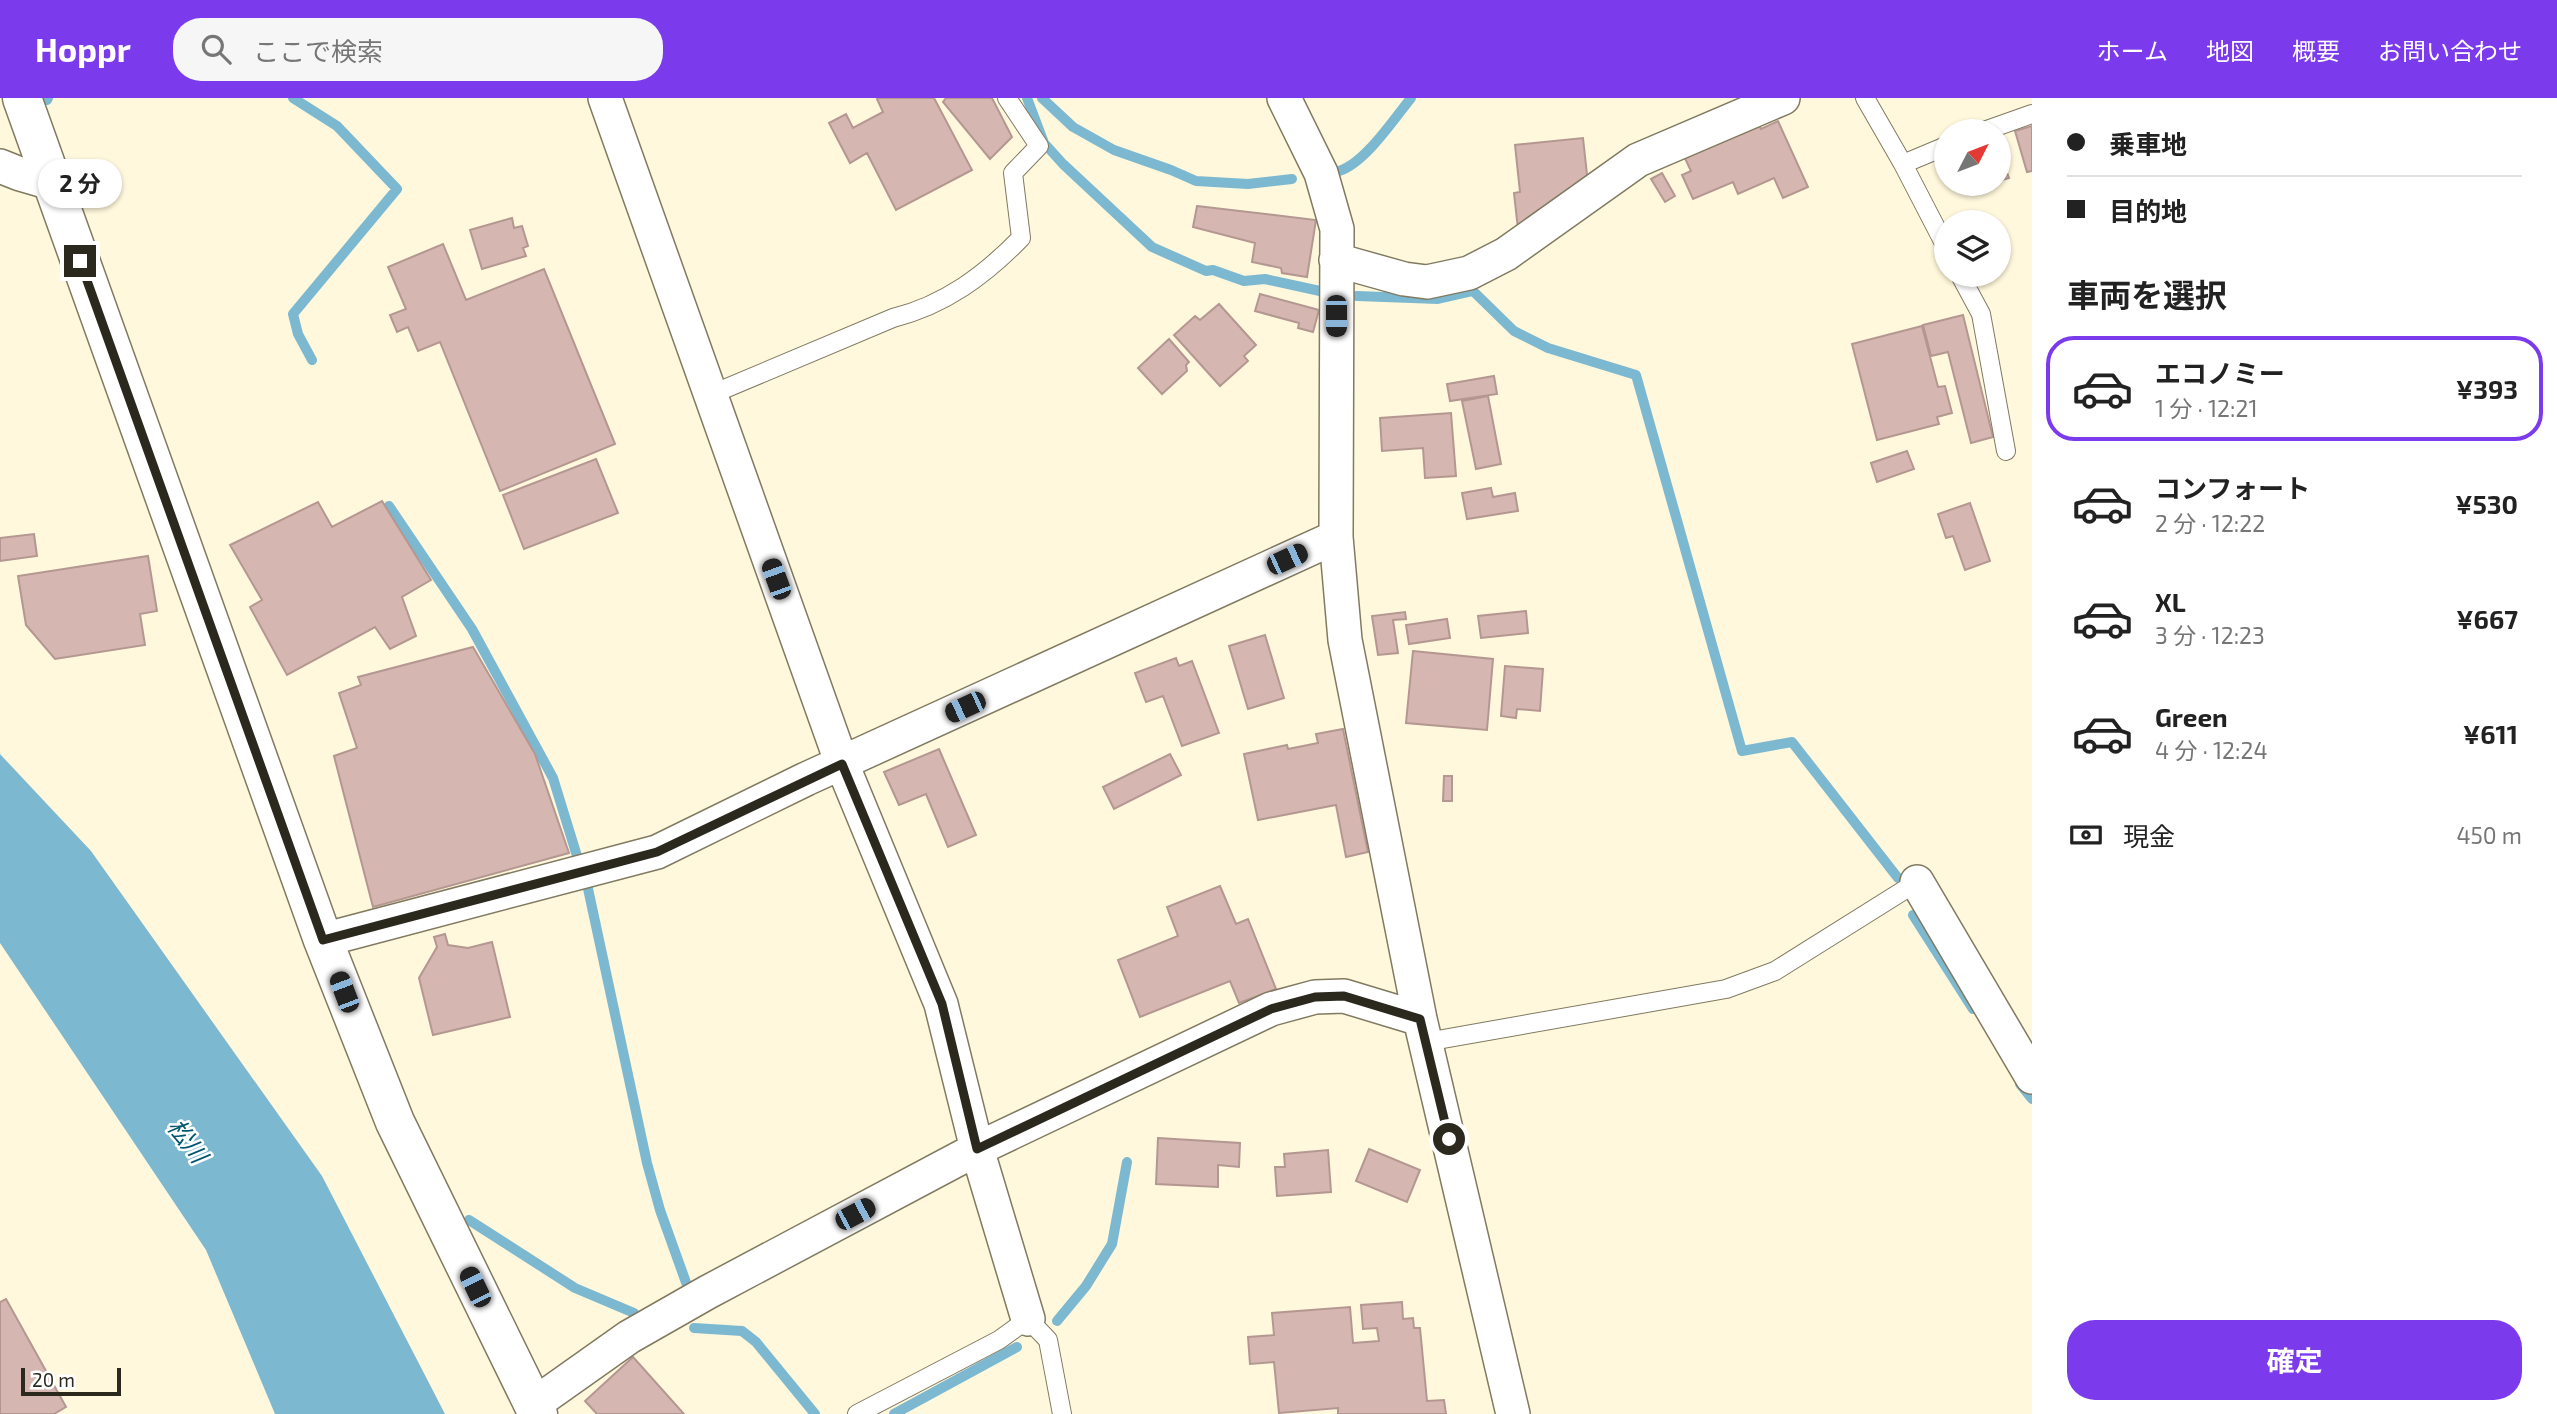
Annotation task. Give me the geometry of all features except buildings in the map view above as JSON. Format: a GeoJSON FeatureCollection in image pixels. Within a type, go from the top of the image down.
{"type":"FeatureCollection","features":[{"type":"Feature","properties":{"kind":"street"},"geometry":{"type":"LineString","coordinates":[[22,98],[323,940],[395,1122],[535,1409],[629,1337],[720,1286],[977,1149],[1271,1009],[1315,997],[1344,996],[1423,1030]]}},
{"type":"Feature","properties":{"kind":"street"},"geometry":{"type":"LineString","coordinates":[[605,98],[842,764],[942,1004],[977,1149],[1028,1319]]}},
{"type":"Feature","properties":{"kind":"street"},"geometry":{"type":"LineString","coordinates":[[1284,98],[1321,173],[1337,229],[1336,537],[1345,640],[1423,1030],[1513,1414]]}},
{"type":"Feature","properties":{"kind":"street"},"geometry":{"type":"LineString","coordinates":[[1336,260],[1404,279],[1427,282],[1469,273],[1506,254],[1639,160],[1783,98]]}},
{"type":"Feature","properties":{"kind":"street"},"geometry":{"type":"LineString","coordinates":[[0,166],[51,183]]}},
{"type":"Feature","properties":{"kind":"street"},"geometry":{"type":"LineString","coordinates":[[323,940],[657,852],[1336,537]]}},
{"type":"Feature","properties":{"kind":"street"},"geometry":{"type":"LineString","coordinates":[[1917,882],[2032,1077]]}},
{"type":"Feature","properties":{"kind":"lane"},"geometry":{"type":"LineString","coordinates":[[710,395],[949,297],[998,262],[1021,238],[1013,173],[1039,146],[1007,98]]}},
{"type":"Feature","properties":{"kind":"lane"},"geometry":{"type":"LineString","coordinates":[[1864,98],[1934,224]]}},
{"type":"Feature","properties":{"kind":"lane"},"geometry":{"type":"LineString","coordinates":[[2011,121],[2032,114]]}},
{"type":"Feature","properties":{"kind":"lane"},"geometry":{"type":"LineString","coordinates":[[1903,164],[1934,151]]}},
{"type":"Feature","properties":{"kind":"lane"},"geometry":{"type":"LineString","coordinates":[[1966,287],[1981,314],[2006,451]]}},
{"type":"Feature","properties":{"kind":"lane"},"geometry":{"type":"LineString","coordinates":[[1423,1030],[1726,989],[1775,971],[1917,882]]}},
{"type":"Feature","properties":{"kind":"lane"},"geometry":{"type":"LineString","coordinates":[[857,1414],[999,1340],[1028,1319],[1048,1340],[1062,1414]]}},
{"type":"Feature","properties":{"kind":"water","name":"松川"},"geometry":{"type":"Polygon","coordinates":[[[0,754],[91,851],[322,1176],[445,1414],[275,1414],[206,1250],[0,943],[0,754]]]}},
{"type":"Feature","properties":{"kind":"waterway"},"geometry":{"type":"LineString","coordinates":[[293,98],[337,126],[397,189],[293,314],[298,334],[312,360]]}},
{"type":"Feature","properties":{"kind":"waterway"},"geometry":{"type":"LineString","coordinates":[[1027,98],[1044,143],[1152,247],[1206,271],[1213,270],[1244,281],[1265,279],[1320,291]]}},
{"type":"Feature","properties":{"kind":"waterway"},"geometry":{"type":"LineString","coordinates":[[1042,98],[1073,127],[1114,150],[1196,181],[1248,184],[1292,179]]}},
{"type":"Feature","properties":{"kind":"waterway"},"geometry":{"type":"LineString","coordinates":[[1339,171],[1369,150],[1411,98]]}},
{"type":"Feature","properties":{"kind":"waterway"},"geometry":{"type":"LineString","coordinates":[[1357,296],[1438,299],[1473,291],[1514,331],[1548,348],[1636,375],[1742,751],[1792,742],[1898,878]]}},
{"type":"Feature","properties":{"kind":"waterway"},"geometry":{"type":"LineString","coordinates":[[389,506],[472,629],[553,778],[577,856]]}},
{"type":"Feature","properties":{"kind":"waterway"},"geometry":{"type":"LineString","coordinates":[[587,884],[647,1163],[660,1210],[688,1288]]}},
{"type":"Feature","properties":{"kind":"waterway"},"geometry":{"type":"LineString","coordinates":[[1913,915],[1973,1009]]}},
{"type":"Feature","properties":{"kind":"waterway"},"geometry":{"type":"LineString","coordinates":[[2020,1084],[2032,1099]]}},
{"type":"Feature","properties":{"kind":"waterway"},"geometry":{"type":"LineString","coordinates":[[1057,1321],[1086,1286],[1112,1244],[1127,1162]]}},
{"type":"Feature","properties":{"kind":"waterway"},"geometry":{"type":"LineString","coordinates":[[469,1220],[575,1288],[634,1313]]}},
{"type":"Feature","properties":{"kind":"waterway"},"geometry":{"type":"LineString","coordinates":[[694,1328],[742,1331],[756,1342],[815,1414]]}},
{"type":"Feature","properties":{"kind":"waterway"},"geometry":{"type":"LineString","coordinates":[[894,1414],[1017,1347]]}},
{"type":"Feature","properties":{"kind":"route"},"geometry":{"type":"LineString","coordinates":[[80,261],[323,940],[657,852],[842,764],[942,1004],[977,1149],[1271,1009],[1315,997],[1344,996],[1420,1019],[1449,1139]]}}]}
